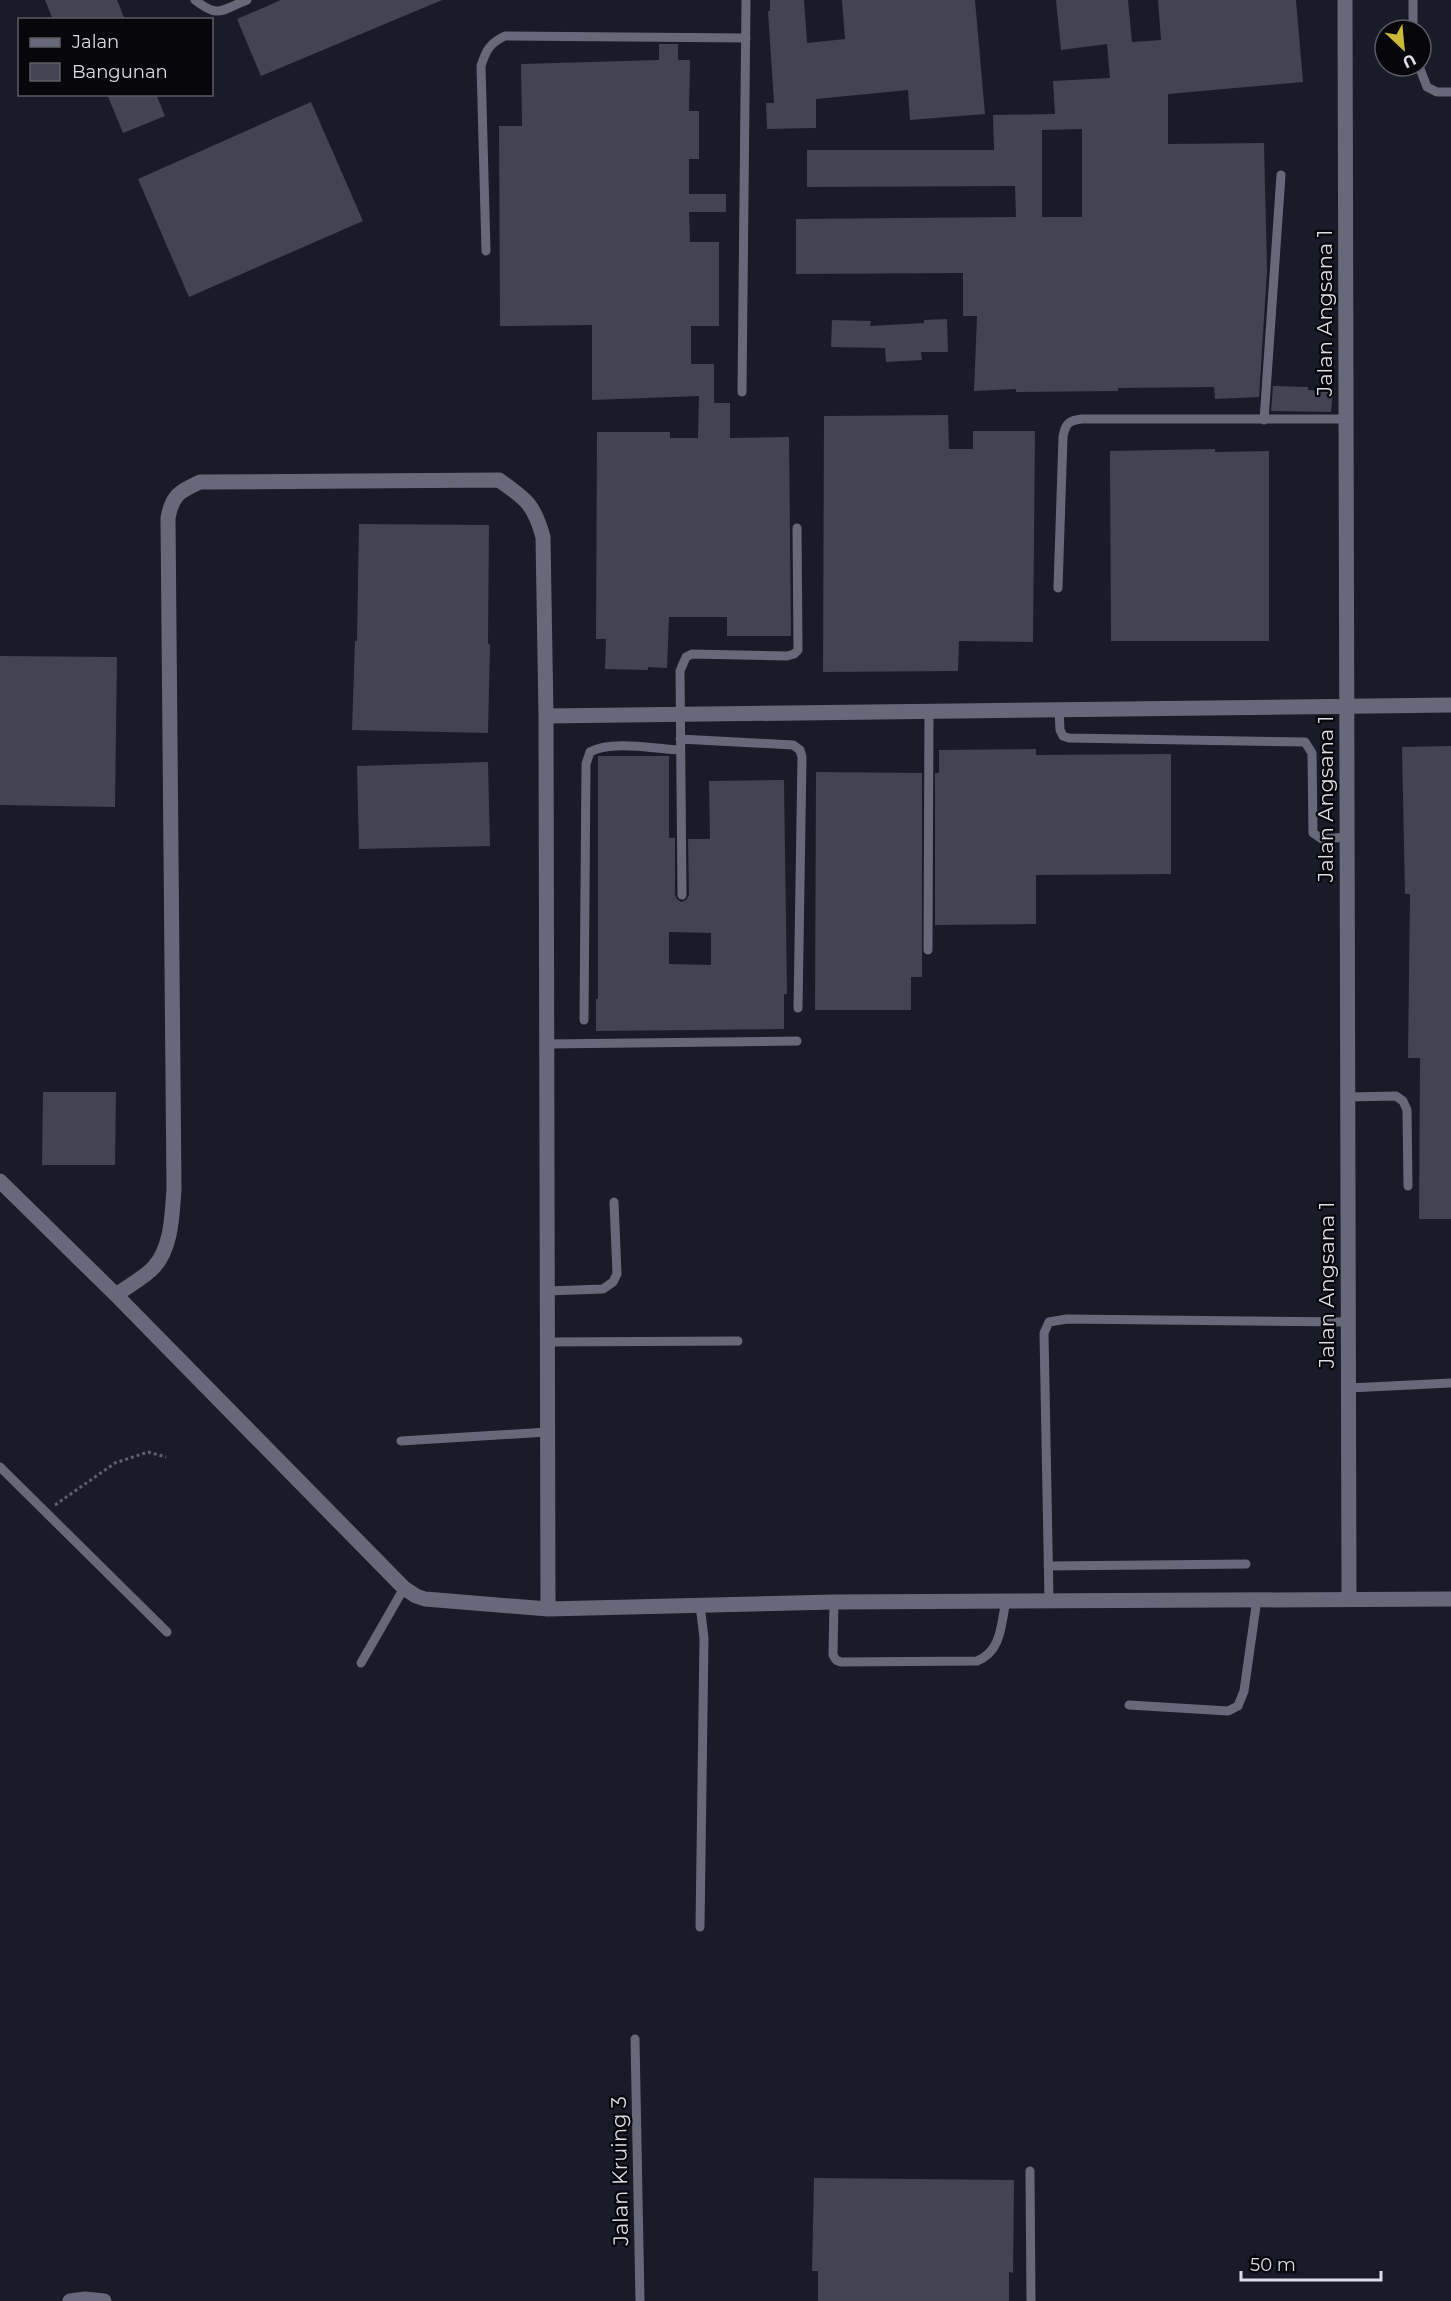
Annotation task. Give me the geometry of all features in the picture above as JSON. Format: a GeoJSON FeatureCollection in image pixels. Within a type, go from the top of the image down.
{"type":"FeatureCollection","features":[{"type":"Feature","properties":{"kind":"street","name":"Jalan Angsana 1"},"geometry":{"type":"LineString","coordinates":[[1345,0],[1349,1598]]}},
{"type":"Feature","properties":{"kind":"street"},"geometry":{"type":"LineString","coordinates":[[116,1295],[154,1268],[162,1255],[170,1230],[174,1190],[168,518],[170,508],[177,494],[200,482],[499,480],[523,497],[537,514],[543,537],[546,716],[548,1609]]}},
{"type":"Feature","properties":{"kind":"street"},"geometry":{"type":"LineString","coordinates":[[546,716],[1451,705]]}},
{"type":"Feature","properties":{"kind":"street"},"geometry":{"type":"LineString","coordinates":[[0,1181],[116,1295],[404,1588],[425,1599],[548,1609],[1006,1600],[1451,1599]]}},
{"type":"Feature","properties":{"kind":"street"},"geometry":{"type":"LineString","coordinates":[[70,2301],[85,2299],[104,2301]]}},
{"type":"Feature","properties":{"kind":"lane"},"geometry":{"type":"LineString","coordinates":[[195,0],[208,10],[215,12],[247,0]]}},
{"type":"Feature","properties":{"kind":"lane"},"geometry":{"type":"LineString","coordinates":[[742,392],[746,0]]}},
{"type":"Feature","properties":{"kind":"lane"},"geometry":{"type":"LineString","coordinates":[[1413,0],[1413,18]]}},
{"type":"Feature","properties":{"kind":"lane"},"geometry":{"type":"LineString","coordinates":[[486,251],[481,66],[486,49],[495,40],[505,36],[746,38]]}},
{"type":"Feature","properties":{"kind":"lane"},"geometry":{"type":"LineString","coordinates":[[1424,78],[1427,87],[1437,92],[1451,92]]}},
{"type":"Feature","properties":{"kind":"lane"},"geometry":{"type":"LineString","coordinates":[[1264,420],[1281,175]]}},
{"type":"Feature","properties":{"kind":"lane"},"geometry":{"type":"LineString","coordinates":[[1058,588],[1063,437],[1065,426],[1070,422],[1082,419],[1346,419]]}},
{"type":"Feature","properties":{"kind":"lane"},"geometry":{"type":"LineString","coordinates":[[682,895],[680,671],[686,657],[692,654],[787,656],[798,650],[797,528]]}},
{"type":"Feature","properties":{"kind":"lane"},"geometry":{"type":"LineString","coordinates":[[1059,709],[1060,730],[1063,736],[1069,738],[1305,742],[1312,753],[1314,836],[1322,839],[1347,837]]}},
{"type":"Feature","properties":{"kind":"lane"},"geometry":{"type":"LineString","coordinates":[[928,711],[928,950]]}},
{"type":"Feature","properties":{"kind":"lane"},"geometry":{"type":"LineString","coordinates":[[680,740],[794,745],[800,750],[802,757],[798,1008]]}},
{"type":"Feature","properties":{"kind":"lane"},"geometry":{"type":"LineString","coordinates":[[584,1020],[586,764],[590,752],[599,747],[611,746],[680,750]]}},
{"type":"Feature","properties":{"kind":"lane"},"geometry":{"type":"LineString","coordinates":[[547,1044],[796,1041]]}},
{"type":"Feature","properties":{"kind":"lane"},"geometry":{"type":"LineString","coordinates":[[1348,1097],[1396,1096],[1403,1101],[1407,1110],[1407,1186]]}},
{"type":"Feature","properties":{"kind":"lane"},"geometry":{"type":"LineString","coordinates":[[547,1291],[603,1289],[613,1282],[617,1274],[614,1202]]}},
{"type":"Feature","properties":{"kind":"lane"},"geometry":{"type":"LineString","coordinates":[[1049,1600],[1044,1333],[1049,1322],[1067,1318],[1348,1322]]}},
{"type":"Feature","properties":{"kind":"lane"},"geometry":{"type":"LineString","coordinates":[[547,1342],[738,1341]]}},
{"type":"Feature","properties":{"kind":"lane"},"geometry":{"type":"LineString","coordinates":[[1349,1388],[1451,1383]]}},
{"type":"Feature","properties":{"kind":"lane"},"geometry":{"type":"LineString","coordinates":[[400,1441],[548,1432]]}},
{"type":"Feature","properties":{"kind":"lane"},"geometry":{"type":"LineString","coordinates":[[0,1467],[167,1632]]}},
{"type":"Feature","properties":{"kind":"lane"},"geometry":{"type":"LineString","coordinates":[[1048,1566],[1246,1564]]}},
{"type":"Feature","properties":{"kind":"lane"},"geometry":{"type":"LineString","coordinates":[[361,1663],[404,1588]]}},
{"type":"Feature","properties":{"kind":"lane"},"geometry":{"type":"LineString","coordinates":[[1129,1705],[1228,1711],[1238,1706],[1244,1691],[1257,1599]]}},
{"type":"Feature","properties":{"kind":"lane"},"geometry":{"type":"LineString","coordinates":[[834,1602],[833,1655],[836,1660],[841,1662],[977,1661],[986,1658],[996,1647],[1006,1600]]}},
{"type":"Feature","properties":{"kind":"lane"},"geometry":{"type":"LineString","coordinates":[[700,1605],[704,1638],[700,1927]]}},
{"type":"Feature","properties":{"kind":"lane","name":"Jalan Kruing 3"},"geometry":{"type":"LineString","coordinates":[[635,2039],[640,2301]]}},
{"type":"Feature","properties":{"kind":"lane"},"geometry":{"type":"LineString","coordinates":[[1030,2170],[1031,2301]]}},
{"type":"Feature","properties":{"kind":"path"},"geometry":{"type":"LineString","coordinates":[[46,1511],[116,1463],[148,1452],[166,1457]]}},
{"type":"Feature","properties":{"kind":"building"},"geometry":{"type":"Polygon","coordinates":[[[45,0],[117,0],[124,18],[52,18],[45,0]]]}},
{"type":"Feature","properties":{"kind":"building"},"geometry":{"type":"Polygon","coordinates":[[[281,0],[442,0],[261,76],[237,19],[281,0]]]}},
{"type":"Feature","properties":{"kind":"building"},"geometry":{"type":"Polygon","coordinates":[[[770,0],[804,0],[807,43],[845,39],[842,0],[975,0],[985,114],[910,120],[908,90],[816,99],[816,128],[767,129],[766,103],[774,103],[768,11],[770,11],[770,0]]]}},
{"type":"Feature","properties":{"kind":"building"},"geometry":{"type":"Polygon","coordinates":[[[1056,0],[1128,0],[1132,42],[1161,40],[1158,0],[1296,0],[1303,82],[1168,94],[1168,144],[1264,143],[1267,271],[1259,397],[1215,399],[1214,387],[1118,388],[1118,391],[1016,392],[1016,389],[974,391],[977,316],[963,316],[963,273],[796,274],[796,219],[1016,217],[1015,186],[807,187],[807,150],[994,150],[993,115],[1055,114],[1053,81],[1110,78],[1107,44],[1061,50],[1056,0]],[[1082,129],[1042,130],[1042,217],[1082,217],[1082,129]]]}},
{"type":"Feature","properties":{"kind":"building"},"geometry":{"type":"Polygon","coordinates":[[[659,44],[678,44],[678,60],[690,60],[689,111],[699,111],[699,159],[689,159],[689,194],[726,194],[726,212],[689,212],[690,242],[719,242],[719,326],[691,326],[691,364],[714,364],[714,403],[730,403],[730,438],[789,437],[791,636],[727,636],[727,617],[669,617],[667,668],[605,669],[606,639],[596,639],[597,432],[670,432],[670,438],[698,438],[699,396],[592,400],[592,325],[500,326],[499,126],[522,126],[521,64],[659,60],[659,44]]]}},
{"type":"Feature","properties":{"kind":"building"},"geometry":{"type":"Polygon","coordinates":[[[108,96],[157,96],[165,116],[123,133],[108,96]]]}},
{"type":"Feature","properties":{"kind":"building"},"geometry":{"type":"Polygon","coordinates":[[[311,102],[363,221],[189,297],[138,179],[311,102]]]}},
{"type":"Feature","properties":{"kind":"building"},"geometry":{"type":"Polygon","coordinates":[[[947,319],[948,352],[921,352],[922,360],[886,362],[885,348],[831,347],[832,320],[871,321],[870,326],[924,323],[924,320],[947,319]]]}},
{"type":"Feature","properties":{"kind":"building"},"geometry":{"type":"Polygon","coordinates":[[[1273,386],[1308,387],[1308,390],[1333,392],[1331,412],[1271,411],[1273,386]]]}},
{"type":"Feature","properties":{"kind":"building"},"geometry":{"type":"Polygon","coordinates":[[[948,415],[949,449],[973,449],[973,431],[1035,431],[1033,642],[959,641],[958,671],[823,672],[824,416],[948,415]]]}},
{"type":"Feature","properties":{"kind":"building"},"geometry":{"type":"Polygon","coordinates":[[[1215,449],[1215,452],[1269,451],[1269,641],[1111,641],[1110,451],[1215,449]]]}},
{"type":"Feature","properties":{"kind":"building"},"geometry":{"type":"Polygon","coordinates":[[[359,524],[489,525],[488,733],[352,730],[355,641],[357,641],[359,524]]]}},
{"type":"Feature","properties":{"kind":"building"},"geometry":{"type":"Polygon","coordinates":[[[0,656],[117,657],[115,807],[0,805],[0,656]]]}},
{"type":"Feature","properties":{"kind":"building"},"geometry":{"type":"Polygon","coordinates":[[[1451,746],[1451,1219],[1419,1219],[1420,1058],[1408,1058],[1410,894],[1405,894],[1402,747],[1451,746]]]}},
{"type":"Feature","properties":{"kind":"building"},"geometry":{"type":"Polygon","coordinates":[[[1036,749],[1036,755],[1171,754],[1171,874],[1036,875],[1036,924],[935,925],[935,773],[939,773],[939,750],[1036,749]]]}},
{"type":"Feature","properties":{"kind":"building"},"geometry":{"type":"Polygon","coordinates":[[[598,756],[669,756],[669,838],[675,838],[675,895],[681,902],[689,895],[688,839],[710,839],[709,781],[784,780],[787,994],[784,994],[784,1029],[596,1031],[596,999],[598,999],[598,756]],[[669,932],[669,964],[711,965],[711,933],[669,932]]]}},
{"type":"Feature","properties":{"kind":"building"},"geometry":{"type":"Polygon","coordinates":[[[488,762],[490,846],[359,849],[357,766],[488,762]]]}},
{"type":"Feature","properties":{"kind":"building"},"geometry":{"type":"Polygon","coordinates":[[[816,772],[922,773],[922,977],[911,977],[911,1010],[815,1010],[816,772]]]}},
{"type":"Feature","properties":{"kind":"building"},"geometry":{"type":"Polygon","coordinates":[[[43,1092],[116,1092],[115,1165],[42,1165],[43,1092]]]}},
{"type":"Feature","properties":{"kind":"building"},"geometry":{"type":"Polygon","coordinates":[[[814,2178],[1014,2180],[1013,2273],[1009,2272],[1009,2301],[818,2301],[818,2271],[812,2271],[814,2178]]]}}]}
